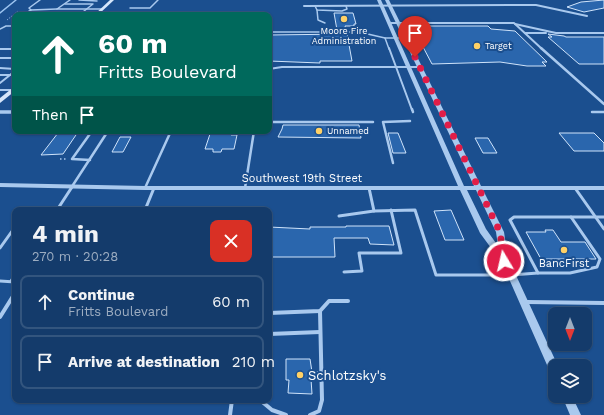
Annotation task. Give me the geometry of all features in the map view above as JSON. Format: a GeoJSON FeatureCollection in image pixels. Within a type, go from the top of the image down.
{"type":"FeatureCollection","features":[{"type":"Feature","properties":{"kind":"main road"},"geometry":{"type":"LineString","coordinates":[[100,12],[112,0]]}},
{"type":"Feature","properties":{"kind":"main road"},"geometry":{"type":"LineString","coordinates":[[0,101],[12,91]]}},
{"type":"Feature","properties":{"kind":"street"},"geometry":{"type":"LineString","coordinates":[[379,0],[483,231],[504,261],[550,359]]}},
{"type":"Feature","properties":{"kind":"street"},"geometry":{"type":"LineString","coordinates":[[387,0],[500,232],[504,261]]}},
{"type":"Feature","properties":{"kind":"street"},"geometry":{"type":"LineString","coordinates":[[304,6],[536,5],[587,16]]}},
{"type":"Feature","properties":{"kind":"street"},"geometry":{"type":"LineString","coordinates":[[389,23],[514,24],[556,33]]}},
{"type":"Feature","properties":{"kind":"street"},"geometry":{"type":"LineString","coordinates":[[514,24],[525,32],[604,104]]}},
{"type":"Feature","properties":{"kind":"street"},"geometry":{"type":"LineString","coordinates":[[525,32],[604,34]]}},
{"type":"Feature","properties":{"kind":"street"},"geometry":{"type":"LineString","coordinates":[[0,112],[12,112]]}},
{"type":"Feature","properties":{"kind":"street","name":"Southwest 19th Street"},"geometry":{"type":"LineString","coordinates":[[0,185],[145,188],[604,188]]}},
{"type":"Feature","properties":{"kind":"street"},"geometry":{"type":"LineString","coordinates":[[570,403],[576,415]]}},
{"type":"Feature","properties":{"kind":"lane"},"geometry":{"type":"LineString","coordinates":[[31,10],[29,8],[40,0]]}},
{"type":"Feature","properties":{"kind":"lane"},"geometry":{"type":"LineString","coordinates":[[57,9],[70,0]]}},
{"type":"Feature","properties":{"kind":"lane"},"geometry":{"type":"LineString","coordinates":[[79,0],[97,1]]}},
{"type":"Feature","properties":{"kind":"lane"},"geometry":{"type":"LineString","coordinates":[[130,8],[150,8],[158,0]]}},
{"type":"Feature","properties":{"kind":"lane"},"geometry":{"type":"LineString","coordinates":[[83,12],[97,1]]}},
{"type":"Feature","properties":{"kind":"lane"},"geometry":{"type":"LineString","coordinates":[[64,4],[93,4]]}},
{"type":"Feature","properties":{"kind":"lane"},"geometry":{"type":"LineString","coordinates":[[315,6],[318,20],[324,23]]}},
{"type":"Feature","properties":{"kind":"lane"},"geometry":{"type":"LineString","coordinates":[[317,10],[346,10],[346,6]]}},
{"type":"Feature","properties":{"kind":"lane"},"geometry":{"type":"LineString","coordinates":[[28,12],[31,10],[57,9],[102,10]]}},
{"type":"Feature","properties":{"kind":"lane"},"geometry":{"type":"LineString","coordinates":[[0,29],[6,26],[12,26]]}},
{"type":"Feature","properties":{"kind":"lane"},"geometry":{"type":"LineString","coordinates":[[272,32],[359,32],[385,38],[406,38]]}},
{"type":"Feature","properties":{"kind":"lane"},"geometry":{"type":"LineString","coordinates":[[385,38],[413,112]]}},
{"type":"Feature","properties":{"kind":"lane"},"geometry":{"type":"LineString","coordinates":[[0,49],[12,49]]}},
{"type":"Feature","properties":{"kind":"lane"},"geometry":{"type":"LineString","coordinates":[[0,58],[12,58]]}},
{"type":"Feature","properties":{"kind":"lane"},"geometry":{"type":"LineString","coordinates":[[272,69],[282,67],[420,67]]}},
{"type":"Feature","properties":{"kind":"lane"},"geometry":{"type":"LineString","coordinates":[[0,68],[12,71]]}},
{"type":"Feature","properties":{"kind":"lane"},"geometry":{"type":"LineString","coordinates":[[0,75],[12,72]]}},
{"type":"Feature","properties":{"kind":"lane"},"geometry":{"type":"LineString","coordinates":[[0,83],[12,74]]}},
{"type":"Feature","properties":{"kind":"lane"},"geometry":{"type":"LineString","coordinates":[[0,91],[12,90]]}},
{"type":"Feature","properties":{"kind":"lane"},"geometry":{"type":"LineString","coordinates":[[592,112],[604,112]]}},
{"type":"Feature","properties":{"kind":"lane"},"geometry":{"type":"LineString","coordinates":[[393,163],[382,122],[410,121]]}},
{"type":"Feature","properties":{"kind":"lane"},"geometry":{"type":"LineString","coordinates":[[272,122],[373,122]]}},
{"type":"Feature","properties":{"kind":"lane"},"geometry":{"type":"LineString","coordinates":[[90,134],[72,159],[90,160]]}},
{"type":"Feature","properties":{"kind":"lane"},"geometry":{"type":"LineString","coordinates":[[59,207],[106,134]]}},
{"type":"Feature","properties":{"kind":"lane"},"geometry":{"type":"LineString","coordinates":[[145,188],[170,134]]}},
{"type":"Feature","properties":{"kind":"lane"},"geometry":{"type":"LineString","coordinates":[[245,188],[254,134]]}},
{"type":"Feature","properties":{"kind":"lane"},"geometry":{"type":"LineString","coordinates":[[146,207],[154,188]]}},
{"type":"Feature","properties":{"kind":"lane"},"geometry":{"type":"LineString","coordinates":[[369,188],[374,211]]}},
{"type":"Feature","properties":{"kind":"lane"},"geometry":{"type":"LineString","coordinates":[[575,188],[604,229]]}},
{"type":"Feature","properties":{"kind":"lane"},"geometry":{"type":"LineString","coordinates":[[344,272],[362,271],[359,253],[401,253],[391,210]]}},
{"type":"Feature","properties":{"kind":"lane"},"geometry":{"type":"LineString","coordinates":[[339,216],[374,211],[415,210],[436,275],[570,273],[597,267],[600,259],[571,217]]}},
{"type":"Feature","properties":{"kind":"lane"},"geometry":{"type":"LineString","coordinates":[[538,273],[510,220],[514,217],[604,217]]}},
{"type":"Feature","properties":{"kind":"lane"},"geometry":{"type":"LineString","coordinates":[[0,248],[12,231]]}},
{"type":"Feature","properties":{"kind":"lane"},"geometry":{"type":"LineString","coordinates":[[0,281],[12,282]]}},
{"type":"Feature","properties":{"kind":"lane"},"geometry":{"type":"LineString","coordinates":[[0,318],[12,298]]}},
{"type":"Feature","properties":{"kind":"lane"},"geometry":{"type":"LineString","coordinates":[[310,415],[319,411],[322,400],[320,311],[329,301],[348,301]]}},
{"type":"Feature","properties":{"kind":"lane"},"geometry":{"type":"LineString","coordinates":[[523,302],[604,303]]}},
{"type":"Feature","properties":{"kind":"lane"},"geometry":{"type":"LineString","coordinates":[[272,313],[320,311]]}},
{"type":"Feature","properties":{"kind":"lane"},"geometry":{"type":"LineString","coordinates":[[272,334],[320,332]]}},
{"type":"Feature","properties":{"kind":"lane"},"geometry":{"type":"LineString","coordinates":[[230,415],[232,403]]}},
{"type":"Feature","properties":{"kind":"lane"},"geometry":{"type":"LineString","coordinates":[[264,403],[272,410],[286,415]]}},
{"type":"Feature","properties":{"kind":"path"},"geometry":{"type":"LineString","coordinates":[[3,22],[12,16]]}},
{"type":"Feature","properties":{"kind":"building"},"geometry":{"type":"Polygon","coordinates":[[[604,0],[604,8],[584,12],[567,7],[581,2],[604,0]]]}},
{"type":"Feature","properties":{"kind":"building","name":"Moore Fire Administration"},"geometry":{"type":"Polygon","coordinates":[[[334,13],[353,13],[356,24],[354,24],[354,26],[345,26],[346,30],[337,30],[334,13]]]}},
{"type":"Feature","properties":{"kind":"building","name":"Target"},"geometry":{"type":"Polygon","coordinates":[[[412,26],[488,26],[491,29],[515,31],[547,62],[542,62],[546,66],[527,66],[500,62],[432,64],[412,26]]]}},
{"type":"Feature","properties":{"kind":"building"},"geometry":{"type":"Polygon","coordinates":[[[347,34],[352,61],[320,61],[320,63],[272,61],[272,35],[347,34]]]}},
{"type":"Feature","properties":{"kind":"building"},"geometry":{"type":"Polygon","coordinates":[[[548,34],[566,37],[604,37],[604,64],[579,64],[548,37],[552,37],[548,34]]]}},
{"type":"Feature","properties":{"kind":"building"},"geometry":{"type":"Polygon","coordinates":[[[283,125],[359,125],[361,138],[278,137],[283,125]]]}},
{"type":"Feature","properties":{"kind":"building"},"geometry":{"type":"Polygon","coordinates":[[[388,133],[398,133],[406,153],[393,153],[388,133]]]}},
{"type":"Feature","properties":{"kind":"building"},"geometry":{"type":"Polygon","coordinates":[[[559,133],[594,133],[604,143],[604,151],[574,151],[559,133]]]}},
{"type":"Feature","properties":{"kind":"building"},"geometry":{"type":"Polygon","coordinates":[[[57,134],[77,134],[63,154],[41,155],[57,134]]]}},
{"type":"Feature","properties":{"kind":"building"},"geometry":{"type":"Polygon","coordinates":[[[210,134],[237,135],[234,149],[222,149],[221,152],[213,152],[213,149],[205,149],[210,134]]]}},
{"type":"Feature","properties":{"kind":"building"},"geometry":{"type":"Polygon","coordinates":[[[120,137],[131,137],[123,152],[112,152],[120,137]]]}},
{"type":"Feature","properties":{"kind":"building"},"geometry":{"type":"Polygon","coordinates":[[[475,138],[488,138],[497,153],[483,153],[475,138]]]}},
{"type":"Feature","properties":{"kind":"building"},"geometry":{"type":"Polygon","coordinates":[[[451,210],[464,240],[445,240],[434,211],[451,210]]]}},
{"type":"Feature","properties":{"kind":"building"},"geometry":{"type":"Polygon","coordinates":[[[389,226],[394,245],[370,244],[368,238],[334,238],[335,257],[272,257],[272,227],[310,229],[310,227],[389,226]]]}},
{"type":"Feature","properties":{"kind":"building","name":"BancFirst"},"geometry":{"type":"Polygon","coordinates":[[[545,230],[553,230],[561,242],[585,242],[596,259],[541,259],[526,232],[546,232],[545,230]]]}},
{"type":"Feature","properties":{"kind":"building","name":"Schlotzsky's"},"geometry":{"type":"Polygon","coordinates":[[[286,359],[310,359],[312,372],[318,372],[318,377],[311,379],[312,394],[288,393],[289,380],[286,380],[286,359]]]}},
{"type":"Feature","properties":{"kind":"waterway"},"geometry":{"type":"LineString","coordinates":[[0,13],[16,0]]}},
{"type":"Feature","properties":{"kind":"place","name":"Moore Fire Administration"},"geometry":{"type":"Point","coordinates":[344,19]}},
{"type":"Feature","properties":{"kind":"place","name":"Target"},"geometry":{"type":"Point","coordinates":[477,46]}},
{"type":"Feature","properties":{"kind":"place","name":"Unnamed"},"geometry":{"type":"Point","coordinates":[319,131]}},
{"type":"Feature","properties":{"kind":"place","name":"BancFirst"},"geometry":{"type":"Point","coordinates":[564,250]}},
{"type":"Feature","properties":{"kind":"place","name":"Schlotzsky's"},"geometry":{"type":"Point","coordinates":[300,375]}},
{"type":"Feature","properties":{"kind":"route"},"geometry":{"type":"LineString","coordinates":[[415,57],[500,232],[504,261]]}}]}
